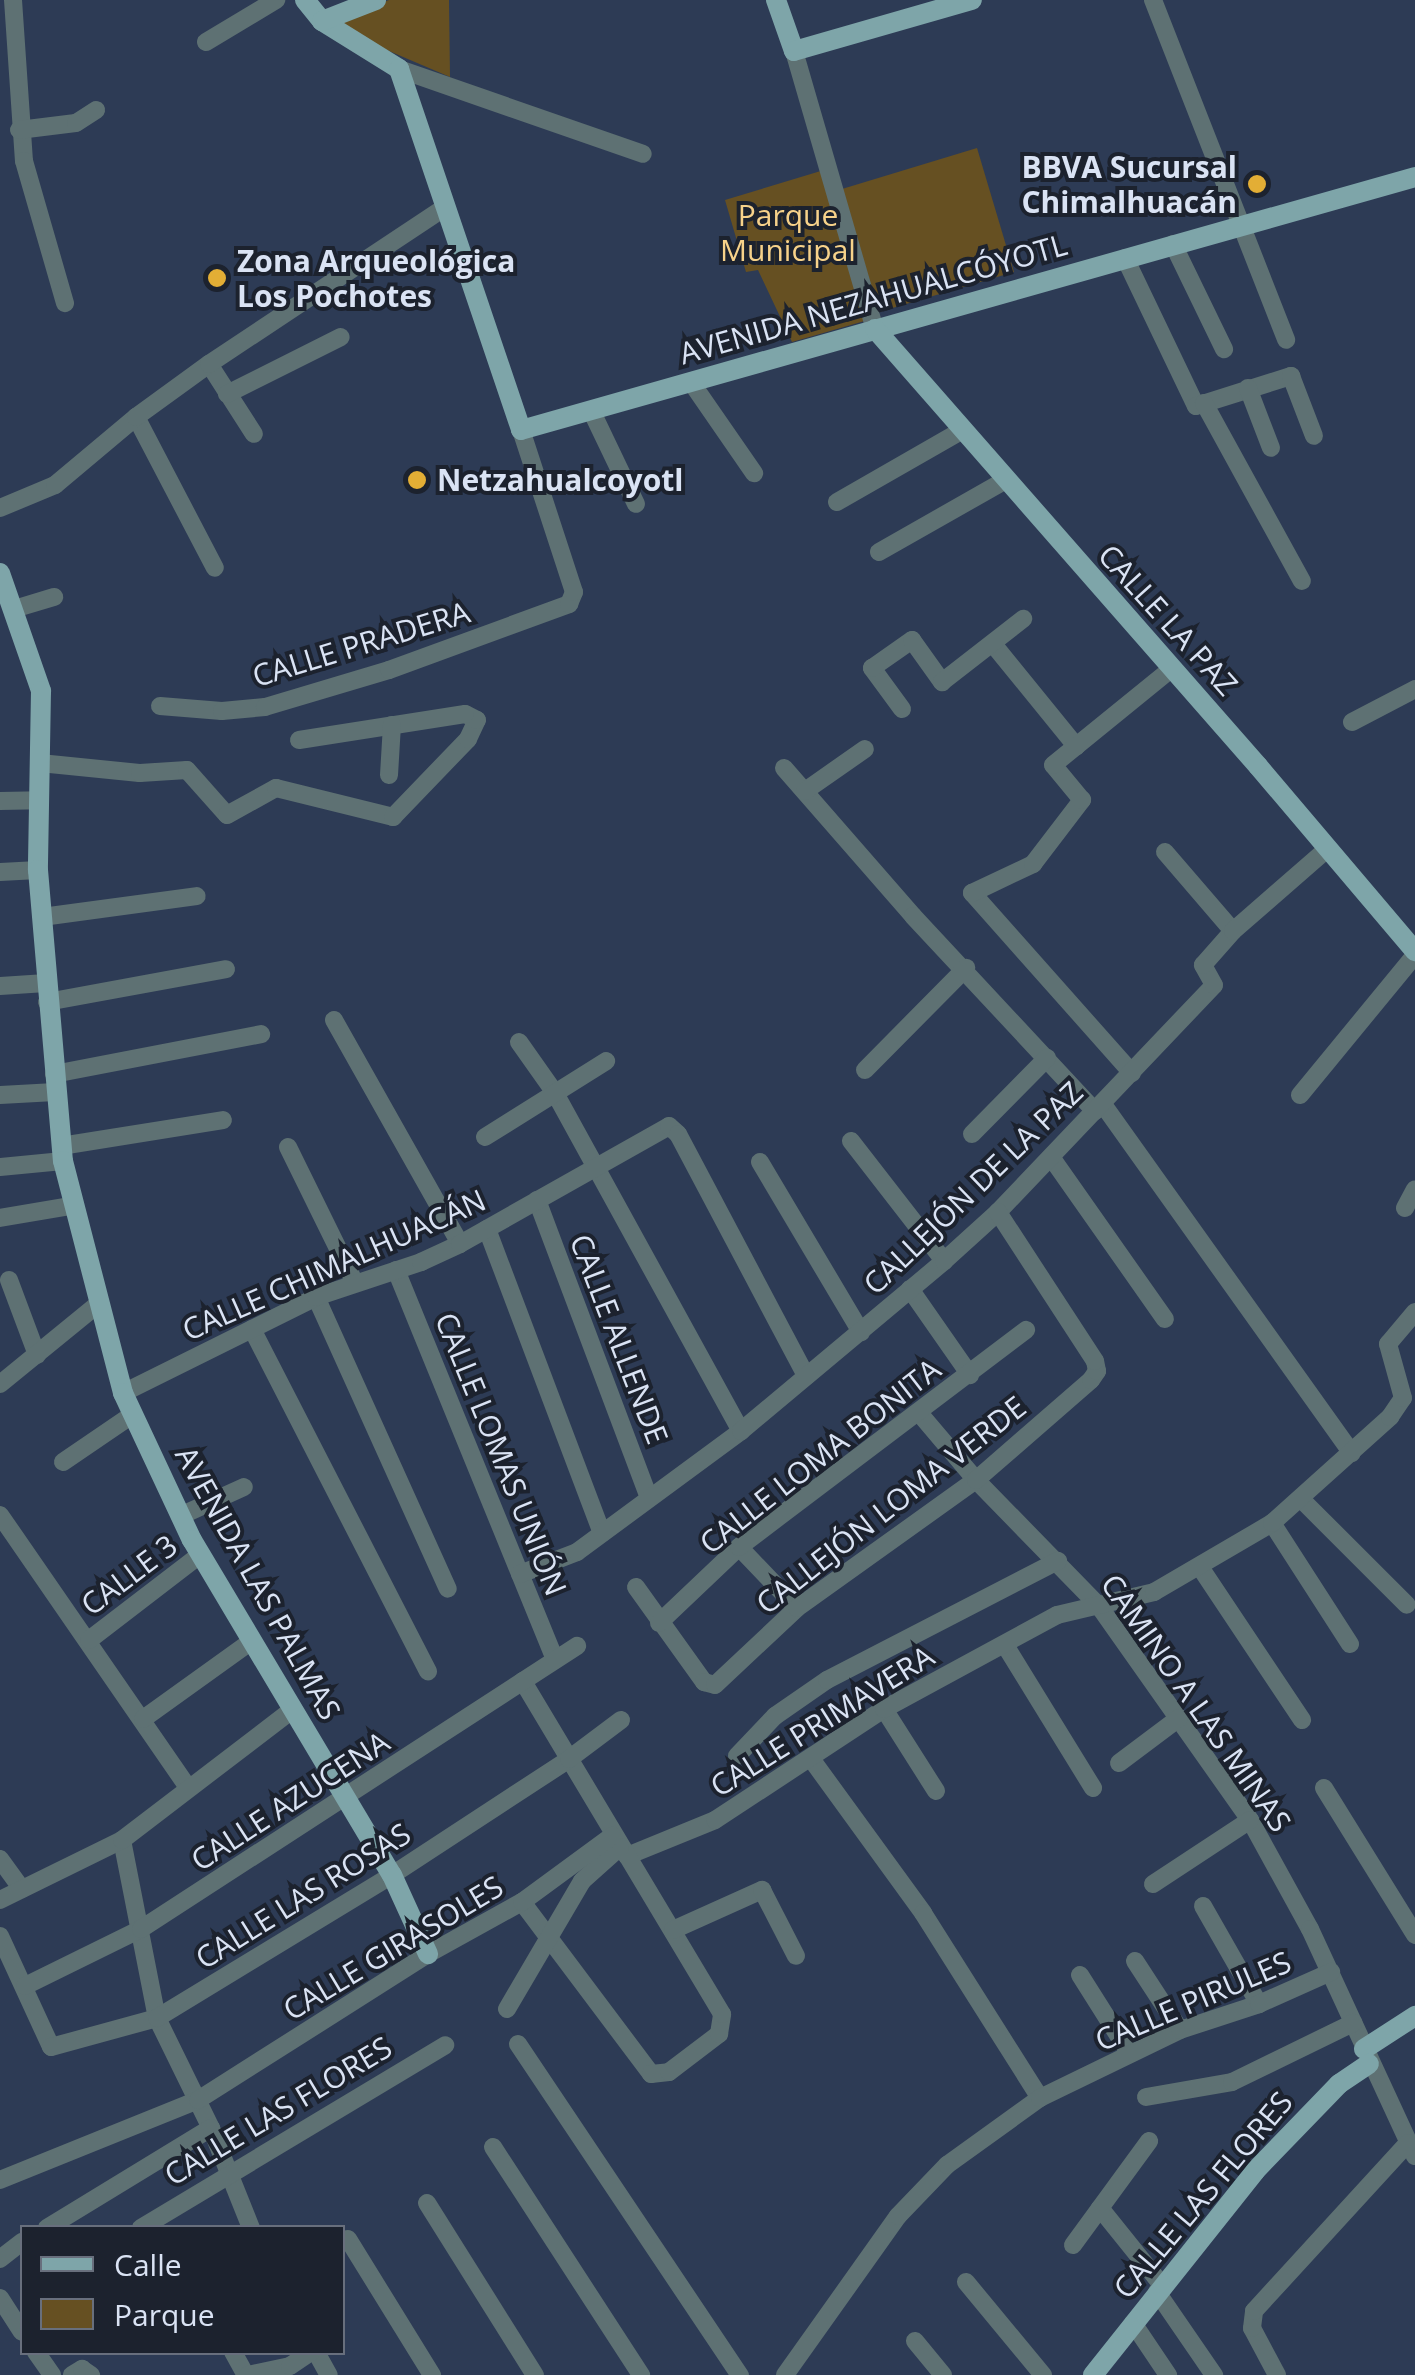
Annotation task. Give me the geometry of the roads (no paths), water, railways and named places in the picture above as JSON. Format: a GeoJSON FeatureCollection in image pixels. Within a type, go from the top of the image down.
{"type":"FeatureCollection","features":[{"type":"Feature","properties":{"kind":"main road"},"geometry":{"type":"LineString","coordinates":[[305,0],[322,21],[399,68],[521,430]]}},
{"type":"Feature","properties":{"kind":"main road"},"geometry":{"type":"LineString","coordinates":[[322,21],[376,0]]}},
{"type":"Feature","properties":{"kind":"main road"},"geometry":{"type":"LineString","coordinates":[[776,0],[794,51],[972,0]]}},
{"type":"Feature","properties":{"kind":"main road","name":"AVENIDA NEZAHUALCÓYOTL"},"geometry":{"type":"LineString","coordinates":[[521,430],[1415,177]]}},
{"type":"Feature","properties":{"kind":"main road","name":"CALLE LA PAZ"},"geometry":{"type":"LineString","coordinates":[[874,330],[1328,848],[1415,953]]}},
{"type":"Feature","properties":{"kind":"main road","name":"AVENIDA LAS PALMAS"},"geometry":{"type":"LineString","coordinates":[[1,577],[41,691],[38,870],[62,1154],[72,1206],[123,1393],[180,1516],[250,1642],[392,1875],[428,1954]]}},
{"type":"Feature","properties":{"kind":"main road","name":"CALLE LAS FLORES"},"geometry":{"type":"LineString","coordinates":[[1093,2375],[1255,2171],[1367,2056],[1415,2016]]}},
{"type":"Feature","properties":{"kind":"street"},"geometry":{"type":"LineString","coordinates":[[13,0],[19,130],[66,303]]}},
{"type":"Feature","properties":{"kind":"street"},"geometry":{"type":"LineString","coordinates":[[206,42],[276,0]]}},
{"type":"Feature","properties":{"kind":"street"},"geometry":{"type":"LineString","coordinates":[[1153,0],[1286,340]]}},
{"type":"Feature","properties":{"kind":"street"},"geometry":{"type":"LineString","coordinates":[[794,51],[874,330]]}},
{"type":"Feature","properties":{"kind":"street"},"geometry":{"type":"LineString","coordinates":[[399,68],[562,122],[643,154]]}},
{"type":"Feature","properties":{"kind":"street"},"geometry":{"type":"LineString","coordinates":[[19,130],[76,124],[96,110]]}},
{"type":"Feature","properties":{"kind":"street"},"geometry":{"type":"LineString","coordinates":[[0,508],[55,485],[136,417],[209,364],[444,208]]}},
{"type":"Feature","properties":{"kind":"street"},"geometry":{"type":"LineString","coordinates":[[1173,244],[1224,349]]}},
{"type":"Feature","properties":{"kind":"street"},"geometry":{"type":"LineString","coordinates":[[1125,258],[1196,406],[1291,376],[1314,436]]}},
{"type":"Feature","properties":{"kind":"street"},"geometry":{"type":"LineString","coordinates":[[227,394],[341,337]]}},
{"type":"Feature","properties":{"kind":"street"},"geometry":{"type":"LineString","coordinates":[[209,364],[254,434]]}},
{"type":"Feature","properties":{"kind":"street"},"geometry":{"type":"LineString","coordinates":[[691,382],[754,473]]}},
{"type":"Feature","properties":{"kind":"street"},"geometry":{"type":"LineString","coordinates":[[1248,388],[1271,448]]}},
{"type":"Feature","properties":{"kind":"street"},"geometry":{"type":"LineString","coordinates":[[1204,403],[1302,581]]}},
{"type":"Feature","properties":{"kind":"street"},"geometry":{"type":"LineString","coordinates":[[591,410],[636,504]]}},
{"type":"Feature","properties":{"kind":"street"},"geometry":{"type":"LineString","coordinates":[[136,417],[215,568]]}},
{"type":"Feature","properties":{"kind":"street","name":"CALLE PRADERA"},"geometry":{"type":"LineString","coordinates":[[160,706],[222,712],[266,706],[389,670],[572,600],[574,592],[521,430]]}},
{"type":"Feature","properties":{"kind":"street"},"geometry":{"type":"LineString","coordinates":[[836,502],[962,431]]}},
{"type":"Feature","properties":{"kind":"street"},"geometry":{"type":"LineString","coordinates":[[880,552],[1004,482]]}},
{"type":"Feature","properties":{"kind":"street"},"geometry":{"type":"LineString","coordinates":[[14,609],[54,597]]}},
{"type":"Feature","properties":{"kind":"street"},"geometry":{"type":"LineString","coordinates":[[902,709],[872,668],[912,640],[942,682],[1023,620]]}},
{"type":"Feature","properties":{"kind":"street"},"geometry":{"type":"LineString","coordinates":[[993,644],[1076,746]]}},
{"type":"Feature","properties":{"kind":"street"},"geometry":{"type":"LineString","coordinates":[[1132,1073],[972,893],[1034,864],[1082,800],[1054,764],[1171,670]]}},
{"type":"Feature","properties":{"kind":"street"},"geometry":{"type":"LineString","coordinates":[[1352,722],[1415,689]]}},
{"type":"Feature","properties":{"kind":"street"},"geometry":{"type":"LineString","coordinates":[[40,763],[140,773],[187,770],[228,815],[276,788],[393,817],[468,739],[477,720],[471,713],[299,740]]}},
{"type":"Feature","properties":{"kind":"street"},"geometry":{"type":"LineString","coordinates":[[389,775],[392,726]]}},
{"type":"Feature","properties":{"kind":"street"},"geometry":{"type":"LineString","coordinates":[[805,791],[865,749]]}},
{"type":"Feature","properties":{"kind":"street"},"geometry":{"type":"LineString","coordinates":[[784,768],[913,916],[1047,1058],[1099,1107],[1352,1453]]}},
{"type":"Feature","properties":{"kind":"street"},"geometry":{"type":"LineString","coordinates":[[0,802],[39,800]]}},
{"type":"Feature","properties":{"kind":"street","name":"CALLEJÓN DE LA PAZ"},"geometry":{"type":"LineString","coordinates":[[520,1574],[577,1552],[740,1431],[944,1261],[998,1212],[1214,985],[1203,965],[1233,930],[1328,848]]}},
{"type":"Feature","properties":{"kind":"street"},"geometry":{"type":"LineString","coordinates":[[1166,852],[1233,930]]}},
{"type":"Feature","properties":{"kind":"street"},"geometry":{"type":"LineString","coordinates":[[0,872],[38,870]]}},
{"type":"Feature","properties":{"kind":"street"},"geometry":{"type":"LineString","coordinates":[[42,917],[197,896]]}},
{"type":"Feature","properties":{"kind":"street"},"geometry":{"type":"LineString","coordinates":[[1300,1096],[1415,953]]}},
{"type":"Feature","properties":{"kind":"street"},"geometry":{"type":"LineString","coordinates":[[865,1070],[966,968]]}},
{"type":"Feature","properties":{"kind":"street"},"geometry":{"type":"LineString","coordinates":[[0,986],[47,992],[226,969]]}},
{"type":"Feature","properties":{"kind":"street"},"geometry":{"type":"LineString","coordinates":[[334,1020],[460,1244]]}},
{"type":"Feature","properties":{"kind":"street"},"geometry":{"type":"LineString","coordinates":[[0,1095],[260,1034]]}},
{"type":"Feature","properties":{"kind":"street"},"geometry":{"type":"LineString","coordinates":[[519,1042],[555,1093],[740,1431]]}},
{"type":"Feature","properties":{"kind":"street"},"geometry":{"type":"LineString","coordinates":[[972,1134],[1047,1058]]}},
{"type":"Feature","properties":{"kind":"street"},"geometry":{"type":"LineString","coordinates":[[485,1137],[606,1061]]}},
{"type":"Feature","properties":{"kind":"street"},"geometry":{"type":"LineString","coordinates":[[0,1167],[223,1120]]}},
{"type":"Feature","properties":{"kind":"street","name":"CALLE CHIMALHUACÁN"},"geometry":{"type":"LineString","coordinates":[[123,1393],[316,1297],[460,1244],[669,1126],[678,1134],[806,1376]]}},
{"type":"Feature","properties":{"kind":"street"},"geometry":{"type":"LineString","coordinates":[[850,1140],[944,1261]]}},
{"type":"Feature","properties":{"kind":"street"},"geometry":{"type":"LineString","coordinates":[[288,1146],[354,1281]]}},
{"type":"Feature","properties":{"kind":"street"},"geometry":{"type":"LineString","coordinates":[[1051,1157],[1166,1319]]}},
{"type":"Feature","properties":{"kind":"street"},"geometry":{"type":"LineString","coordinates":[[760,1162],[862,1332]]}},
{"type":"Feature","properties":{"kind":"street"},"geometry":{"type":"LineString","coordinates":[[1405,1208],[1415,1189]]}},
{"type":"Feature","properties":{"kind":"street","name":"CALLE ALLENDE"},"geometry":{"type":"LineString","coordinates":[[537,1200],[649,1498]]}},
{"type":"Feature","properties":{"kind":"street"},"geometry":{"type":"LineString","coordinates":[[0,1218],[72,1206]]}},
{"type":"Feature","properties":{"kind":"street","name":"CALLEJÓN LOMA VERDE"},"geometry":{"type":"LineString","coordinates":[[660,1623],[711,1686],[797,1608],[976,1480],[1097,1371],[1095,1361],[998,1212]]}},
{"type":"Feature","properties":{"kind":"street"},"geometry":{"type":"LineString","coordinates":[[487,1230],[602,1533]]}},
{"type":"Feature","properties":{"kind":"street","name":"CALLE LOMAS UNIÓN"},"geometry":{"type":"LineString","coordinates":[[396,1270],[554,1659]]}},
{"type":"Feature","properties":{"kind":"street"},"geometry":{"type":"LineString","coordinates":[[8,1280],[37,1355]]}},
{"type":"Feature","properties":{"kind":"street"},"geometry":{"type":"LineString","coordinates":[[910,1289],[970,1375]]}},
{"type":"Feature","properties":{"kind":"street"},"geometry":{"type":"LineString","coordinates":[[316,1297],[448,1590]]}},
{"type":"Feature","properties":{"kind":"street"},"geometry":{"type":"LineString","coordinates":[[0,1384],[98,1304]]}},
{"type":"Feature","properties":{"kind":"street"},"geometry":{"type":"LineString","coordinates":[[1409,1400],[1388,1359],[1388,1344],[1415,1312]]}},
{"type":"Feature","properties":{"kind":"street"},"geometry":{"type":"LineString","coordinates":[[252,1329],[428,1670]]}},
{"type":"Feature","properties":{"kind":"street","name":"CALLE LOMA BONITA"},"geometry":{"type":"LineString","coordinates":[[660,1623],[739,1548],[1026,1330]]}},
{"type":"Feature","properties":{"kind":"street","name":"CALLE PRIMAVERA"},"geometry":{"type":"LineString","coordinates":[[620,1846],[715,1820],[812,1760],[884,1709],[1057,1616],[1092,1600],[1154,1592],[1200,1567],[1302,1500],[1409,1400]]}},
{"type":"Feature","properties":{"kind":"street","name":"CAMINO A LAS MINAS"},"geometry":{"type":"LineString","coordinates":[[920,1414],[976,1480],[1066,1568],[1250,1820],[1331,1972],[1412,2149]]}},
{"type":"Feature","properties":{"kind":"street"},"geometry":{"type":"LineString","coordinates":[[63,1462],[132,1415]]}},
{"type":"Feature","properties":{"kind":"street"},"geometry":{"type":"LineString","coordinates":[[180,1516],[244,1487]]}},
{"type":"Feature","properties":{"kind":"street"},"geometry":{"type":"LineString","coordinates":[[1302,1500],[1407,1604]]}},
{"type":"Feature","properties":{"kind":"street"},"geometry":{"type":"LineString","coordinates":[[0,1515],[90,1640],[188,1788]]}},
{"type":"Feature","properties":{"kind":"street"},"geometry":{"type":"LineString","coordinates":[[1272,1523],[1350,1644]]}},
{"type":"Feature","properties":{"kind":"street"},"geometry":{"type":"LineString","coordinates":[[739,1548],[797,1608]]}},
{"type":"Feature","properties":{"kind":"street","name":"CALLE 3"},"geometry":{"type":"LineString","coordinates":[[90,1640],[202,1554]]}},
{"type":"Feature","properties":{"kind":"street"},"geometry":{"type":"LineString","coordinates":[[1200,1567],[1302,1720]]}},
{"type":"Feature","properties":{"kind":"street"},"geometry":{"type":"LineString","coordinates":[[737,1756],[774,1716],[827,1680],[1066,1568]]}},
{"type":"Feature","properties":{"kind":"street"},"geometry":{"type":"LineString","coordinates":[[636,1587],[660,1623]]}},
{"type":"Feature","properties":{"kind":"street"},"geometry":{"type":"LineString","coordinates":[[143,1719],[250,1642]]}},
{"type":"Feature","properties":{"kind":"street"},"geometry":{"type":"LineString","coordinates":[[1005,1645],[1092,1788]]}},
{"type":"Feature","properties":{"kind":"street","name":"CALLE AZUCENA"},"geometry":{"type":"LineString","coordinates":[[24,1986],[141,1930],[577,1646]]}},
{"type":"Feature","properties":{"kind":"street"},"geometry":{"type":"LineString","coordinates":[[522,1902],[646,2070],[657,2075],[670,2072],[715,2039],[722,2014],[523,1681]]}},
{"type":"Feature","properties":{"kind":"street"},"geometry":{"type":"LineString","coordinates":[[884,1709],[936,1791]]}},
{"type":"Feature","properties":{"kind":"street"},"geometry":{"type":"LineString","coordinates":[[0,1900],[122,1840],[292,1710]]}},
{"type":"Feature","properties":{"kind":"street"},"geometry":{"type":"LineString","coordinates":[[1119,1763],[1178,1718]]}},
{"type":"Feature","properties":{"kind":"street","name":"CALLE LAS ROSAS"},"geometry":{"type":"LineString","coordinates":[[24,1986],[51,2047],[156,2018],[392,1875],[569,1759],[621,1720]]}},
{"type":"Feature","properties":{"kind":"street"},"geometry":{"type":"LineString","coordinates":[[812,1760],[923,1913],[1040,2098]]}},
{"type":"Feature","properties":{"kind":"street"},"geometry":{"type":"LineString","coordinates":[[1324,1788],[1415,1935]]}},
{"type":"Feature","properties":{"kind":"street"},"geometry":{"type":"LineString","coordinates":[[1154,1884],[1250,1820]]}},
{"type":"Feature","properties":{"kind":"street"},"geometry":{"type":"LineString","coordinates":[[122,1840],[156,2018],[211,2128],[250,2225]]}},
{"type":"Feature","properties":{"kind":"street"},"geometry":{"type":"LineString","coordinates":[[508,2009],[582,1881],[620,1846]]}},
{"type":"Feature","properties":{"kind":"street","name":"CALLE GIRASOLES"},"geometry":{"type":"LineString","coordinates":[[0,2180],[198,2100],[428,1954],[620,1846]]}},
{"type":"Feature","properties":{"kind":"street"},"geometry":{"type":"LineString","coordinates":[[0,1859],[22,1889]]}},
{"type":"Feature","properties":{"kind":"street"},"geometry":{"type":"LineString","coordinates":[[673,1930],[762,1890],[796,1956]]}},
{"type":"Feature","properties":{"kind":"street"},"geometry":{"type":"LineString","coordinates":[[1203,1906],[1259,2004]]}},
{"type":"Feature","properties":{"kind":"street"},"geometry":{"type":"LineString","coordinates":[[0,1936],[24,1986]]}},
{"type":"Feature","properties":{"kind":"street"},"geometry":{"type":"LineString","coordinates":[[1135,1961],[1180,2030]]}},
{"type":"Feature","properties":{"kind":"street","name":"CALLE PIRULES"},"geometry":{"type":"LineString","coordinates":[[785,2375],[898,2216],[947,2165],[1040,2098],[1180,2030],[1259,2004],[1331,1972]]}},
{"type":"Feature","properties":{"kind":"street"},"geometry":{"type":"LineString","coordinates":[[1080,1975],[1130,2054]]}},
{"type":"Feature","properties":{"kind":"street"},"geometry":{"type":"LineString","coordinates":[[1146,2096],[1232,2082],[1353,2024]]}},
{"type":"Feature","properties":{"kind":"street"},"geometry":{"type":"LineString","coordinates":[[518,2044],[740,2375]]}},
{"type":"Feature","properties":{"kind":"street","name":"CALLE LAS FLORES"},"geometry":{"type":"LineString","coordinates":[[153,2224],[445,2045]]}},
{"type":"Feature","properties":{"kind":"street"},"geometry":{"type":"LineString","coordinates":[[52,2225],[211,2128]]}},
{"type":"Feature","properties":{"kind":"street"},"geometry":{"type":"LineString","coordinates":[[1073,2245],[1149,2141]]}},
{"type":"Feature","properties":{"kind":"street"},"geometry":{"type":"LineString","coordinates":[[493,2147],[641,2375]]}},
{"type":"Feature","properties":{"kind":"street"},"geometry":{"type":"LineString","coordinates":[[1277,2375],[1252,2328],[1254,2311],[1412,2149]]}},
{"type":"Feature","properties":{"kind":"street"},"geometry":{"type":"LineString","coordinates":[[428,2203],[534,2375]]}},
{"type":"Feature","properties":{"kind":"street"},"geometry":{"type":"LineString","coordinates":[[1100,2208],[1160,2289],[1214,2375]]}},
{"type":"Feature","properties":{"kind":"street"},"geometry":{"type":"LineString","coordinates":[[348,2238],[432,2375]]}},
{"type":"Feature","properties":{"kind":"street"},"geometry":{"type":"LineString","coordinates":[[0,2259],[20,2244]]}},
{"type":"Feature","properties":{"kind":"street"},"geometry":{"type":"LineString","coordinates":[[966,2282],[1043,2375]]}},
{"type":"Feature","properties":{"kind":"street"},"geometry":{"type":"LineString","coordinates":[[0,2298],[20,2329]]}},
{"type":"Feature","properties":{"kind":"street"},"geometry":{"type":"LineString","coordinates":[[1133,2323],[1168,2375]]}},
{"type":"Feature","properties":{"kind":"street"},"geometry":{"type":"LineString","coordinates":[[915,2341],[944,2375]]}},
{"type":"Feature","properties":{"kind":"street"},"geometry":{"type":"LineString","coordinates":[[247,2375],[290,2366],[309,2355]]}},
{"type":"Feature","properties":{"kind":"street"},"geometry":{"type":"LineString","coordinates":[[72,2375],[82,2369],[91,2375]]}},
{"type":"Feature","properties":{"kind":"place","name":"BBVA Sucursal Chimalhuacán"},"geometry":{"type":"Point","coordinates":[1257,184]}},
{"type":"Feature","properties":{"kind":"place","name":"Zona Arqueológica Los Pochotes"},"geometry":{"type":"Point","coordinates":[217,278]}},
{"type":"Feature","properties":{"kind":"place","name":"Netzahualcoyotl"},"geometry":{"type":"Point","coordinates":[417,480]}},
{"type":"Feature","properties":{"kind":"park label","name":"Parque Municipal"},"geometry":{"type":"Point","coordinates":[788,232]}}]}
